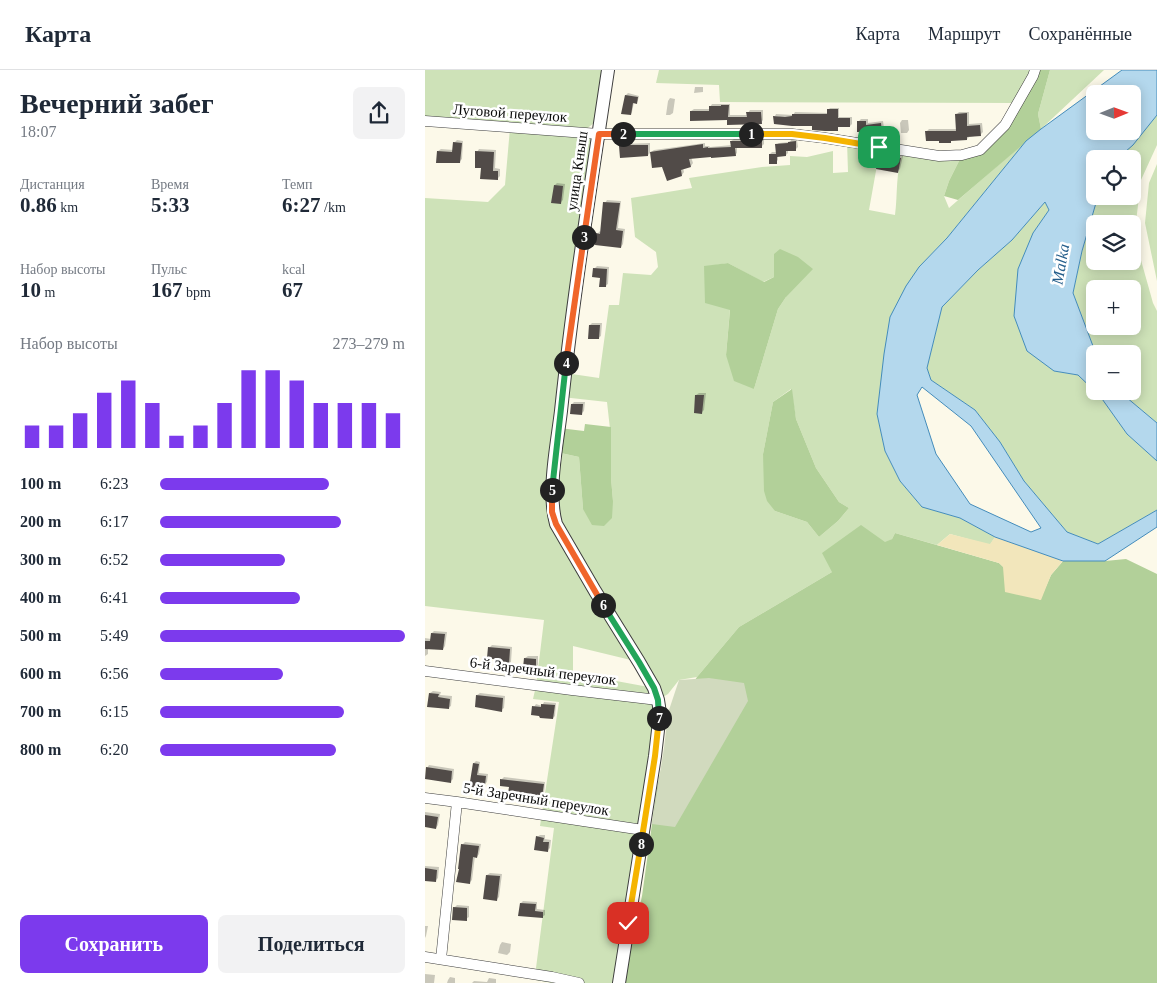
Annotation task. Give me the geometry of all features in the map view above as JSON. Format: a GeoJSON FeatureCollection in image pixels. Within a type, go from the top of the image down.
{"type":"FeatureCollection","features":[{"type":"Feature","properties":{"kind":"street","name":"улица Кныш"},"geometry":{"type":"LineString","coordinates":[[608,70],[565,366],[552,487],[552,512],[556,524],[595,592],[639,662],[654,688],[658,700]]}},
{"type":"Feature","properties":{"kind":"street","name":"Луговой переулок"},"geometry":{"type":"LineString","coordinates":[[425,121],[599,134],[792,134],[939,156],[962,155],[980,150],[1005,125],[1035,70]]}},
{"type":"Feature","properties":{"kind":"street","name":"6-й Заречный переулок"},"geometry":{"type":"LineString","coordinates":[[425,670],[658,700]]}},
{"type":"Feature","properties":{"kind":"street"},"geometry":{"type":"LineString","coordinates":[[619,983],[655,756],[660,713],[658,700]]}},
{"type":"Feature","properties":{"kind":"street","name":"5-й Заречный переулок"},"geometry":{"type":"LineString","coordinates":[[425,798],[643,830]]}},
{"type":"Feature","properties":{"kind":"street"},"geometry":{"type":"LineString","coordinates":[[441,959],[457,802]]}},
{"type":"Feature","properties":{"kind":"street"},"geometry":{"type":"LineString","coordinates":[[425,957],[579,983]]}},
{"type":"Feature","properties":{"kind":"green space"},"geometry":{"type":"Polygon","coordinates":[[[425,70],[602,70],[594,123],[585,130],[425,117],[425,70]]]}},
{"type":"Feature","properties":{"kind":"green space"},"geometry":{"type":"Polygon","coordinates":[[[659,70],[1035,70],[1017,103],[720,102],[719,85],[656,83],[659,70]]]}},
{"type":"Feature","properties":{"kind":"green space"},"geometry":{"type":"Polygon","coordinates":[[[1035,70],[1050,70],[1038,114],[1041,129],[958,200],[944,196],[962,155],[980,150],[1005,125],[1035,70]]]}},
{"type":"Feature","properties":{"kind":"green space"},"geometry":{"type":"Polygon","coordinates":[[[1050,70],[1104,70],[1041,129],[1038,114],[1050,70]]]}},
{"type":"Feature","properties":{"kind":"green space"},"geometry":{"type":"Polygon","coordinates":[[[1157,115],[1157,145],[1141,180],[1141,150],[1125,150],[1134,140],[1141,140],[1141,133],[1157,115]]]}},
{"type":"Feature","properties":{"kind":"green space"},"geometry":{"type":"Polygon","coordinates":[[[510,128],[599,134],[565,373],[599,378],[609,305],[619,305],[623,273],[651,275],[658,267],[656,252],[635,237],[631,198],[692,188],[689,178],[762,167],[790,165],[790,156],[807,157],[833,151],[833,173],[848,172],[847,142],[879,147],[869,210],[895,215],[898,175],[904,151],[962,155],[944,196],[949,208],[1026,141],[947,238],[919,267],[877,414],[885,451],[900,481],[922,507],[960,518],[995,537],[990,545],[950,534],[937,545],[895,533],[892,539],[739,627],[697,677],[679,680],[668,694],[658,700],[619,983],[552,983],[536,980],[554,828],[540,826],[559,702],[533,699],[544,620],[425,606],[425,198],[488,202],[505,185],[510,128]],[[774,255],[774,277],[763,282],[728,263],[704,267],[730,309],[726,355],[754,389],[778,309],[786,297],[774,255]],[[791,389],[773,402],[763,454],[775,511],[807,522],[819,537],[838,521],[849,508],[839,502],[816,468],[796,419],[791,389]],[[562,397],[556,452],[579,457],[583,509],[613,501],[611,438],[607,402],[562,397]],[[573,646],[573,673],[654,688],[639,662],[573,646]]]}},
{"type":"Feature","properties":{"kind":"green space"},"geometry":{"type":"Polygon","coordinates":[[[1157,164],[1157,281],[1145,223],[1149,183],[1157,164]]]}},
{"type":"Feature","properties":{"kind":"green space"},"geometry":{"type":"Polygon","coordinates":[[[1045,202],[1049,210],[1033,233],[1054,371],[1078,375],[1086,383],[1086,400],[1103,400],[1127,434],[1157,461],[1157,510],[1098,544],[1067,532],[1024,481],[1000,442],[975,410],[931,380],[927,368],[942,307],[978,270],[1012,240],[1045,202]]]}},
{"type":"Feature","properties":{"kind":"green space"},"geometry":{"type":"Polygon","coordinates":[[[1095,205],[1138,205],[1137,215],[1092,215],[1095,205]]]}},
{"type":"Feature","properties":{"kind":"green space"},"geometry":{"type":"Polygon","coordinates":[[[1086,237],[1086,270],[1141,270],[1141,260],[1157,311],[1157,423],[1130,400],[1141,400],[1141,345],[1093,345],[1089,335],[1141,335],[1141,280],[1086,280],[1086,327],[1073,293],[1086,237]]]}},
{"type":"Feature","properties":{"kind":"green space"},"geometry":{"type":"Polygon","coordinates":[[[780,249],[798,257],[813,269],[786,297],[778,309],[754,389],[734,381],[726,355],[730,310],[705,303],[704,266],[728,263],[764,282],[774,277],[774,254],[780,249]]]}},
{"type":"Feature","properties":{"kind":"green space"},"geometry":{"type":"Polygon","coordinates":[[[792,389],[796,419],[816,468],[839,502],[849,508],[838,521],[819,537],[807,522],[775,511],[767,501],[764,491],[763,454],[773,402],[792,389]]]}},
{"type":"Feature","properties":{"kind":"green space"},"geometry":{"type":"Polygon","coordinates":[[[585,424],[611,427],[612,518],[604,526],[592,525],[583,509],[579,457],[556,452],[559,428],[584,431],[585,424]]]}},
{"type":"Feature","properties":{"kind":"green space"},"geometry":{"type":"Polygon","coordinates":[[[861,525],[885,542],[892,539],[895,533],[999,563],[1040,600],[1051,575],[1063,561],[1126,559],[1157,574],[1157,983],[623,983],[642,896],[657,788],[674,712],[697,677],[739,627],[832,572],[822,553],[861,525]]]}},
{"type":"Feature","properties":{"kind":"green space"},"geometry":{"type":"Polygon","coordinates":[[[709,678],[744,683],[748,701],[675,827],[652,824],[668,713],[679,680],[709,678]]]}},
{"type":"Feature","properties":{"kind":"sand"},"geometry":{"type":"Polygon","coordinates":[[[950,534],[990,544],[995,537],[1063,561],[1051,575],[1041,600],[1005,592],[1003,567],[999,563],[937,545],[950,534]]]}},
{"type":"Feature","properties":{"kind":"water"},"geometry":{"type":"Polygon","coordinates":[[[1122,70],[1157,70],[1157,115],[1141,135],[1141,85],[1101,85],[1122,70]]]}},
{"type":"Feature","properties":{"kind":"water","name":"Malka"},"geometry":{"type":"Polygon","coordinates":[[[1086,96],[1086,140],[1137,140],[1127,150],[1086,150],[1086,205],[1095,205],[1092,215],[1086,215],[1086,237],[1073,293],[1086,327],[1086,335],[1089,335],[1093,345],[1086,345],[1086,383],[1078,375],[1054,371],[1027,351],[1014,316],[1018,269],[1033,233],[1049,210],[1045,202],[1012,240],[978,270],[942,307],[927,368],[931,380],[975,410],[1000,442],[1024,481],[1067,532],[1098,544],[1157,510],[1157,527],[1105,561],[1063,561],[995,537],[960,518],[922,507],[900,481],[885,451],[877,414],[890,317],[906,286],[919,267],[947,238],[1026,141],[1086,96]],[[922,387],[917,395],[936,454],[970,504],[1031,532],[1041,528],[971,426],[922,387]]]}},
{"type":"Feature","properties":{"kind":"water"},"geometry":{"type":"Polygon","coordinates":[[[1103,400],[1130,400],[1157,423],[1157,461],[1127,434],[1103,400]]]}},
{"type":"Feature","properties":{"kind":"building"},"geometry":{"type":"Polygon","coordinates":[[[625,95],[638,97],[637,104],[633,103],[631,115],[621,114],[625,95]]]}},
{"type":"Feature","properties":{"kind":"building"},"geometry":{"type":"Polygon","coordinates":[[[729,105],[728,117],[747,117],[746,112],[761,112],[762,124],[727,125],[727,120],[690,121],[690,111],[709,111],[709,106],[729,105]]]}},
{"type":"Feature","properties":{"kind":"building"},"geometry":{"type":"Polygon","coordinates":[[[827,109],[838,109],[838,118],[850,118],[850,127],[838,127],[838,131],[825,131],[812,130],[812,126],[774,124],[773,116],[827,114],[827,109]]]}},
{"type":"Feature","properties":{"kind":"building"},"geometry":{"type":"Polygon","coordinates":[[[967,113],[967,126],[980,125],[981,136],[967,137],[967,140],[951,141],[951,143],[926,141],[925,131],[956,131],[955,114],[967,113]]]}},
{"type":"Feature","properties":{"kind":"building"},"geometry":{"type":"Polygon","coordinates":[[[857,121],[866,121],[866,125],[881,123],[882,132],[857,132],[857,121]]]}},
{"type":"Feature","properties":{"kind":"building"},"geometry":{"type":"Polygon","coordinates":[[[730,141],[762,141],[762,148],[735,148],[736,156],[689,159],[691,167],[681,170],[682,176],[667,181],[662,167],[652,168],[650,152],[703,144],[703,148],[731,147],[730,141]]]}},
{"type":"Feature","properties":{"kind":"building"},"geometry":{"type":"Polygon","coordinates":[[[796,141],[796,151],[786,151],[786,156],[777,157],[777,164],[769,164],[769,154],[776,154],[775,144],[796,141]]]}},
{"type":"Feature","properties":{"kind":"building"},"geometry":{"type":"Polygon","coordinates":[[[453,142],[462,143],[460,163],[436,163],[437,151],[452,152],[453,142]]]}},
{"type":"Feature","properties":{"kind":"building"},"geometry":{"type":"Polygon","coordinates":[[[648,145],[648,156],[620,158],[619,146],[648,145]]]}},
{"type":"Feature","properties":{"kind":"building"},"geometry":{"type":"Polygon","coordinates":[[[475,151],[494,152],[493,171],[498,171],[498,180],[480,179],[481,168],[475,168],[475,151]]]}},
{"type":"Feature","properties":{"kind":"building"},"geometry":{"type":"Polygon","coordinates":[[[879,154],[901,158],[898,173],[876,169],[879,154]]]}},
{"type":"Feature","properties":{"kind":"building"},"geometry":{"type":"Polygon","coordinates":[[[554,185],[563,186],[561,204],[551,203],[554,185]]]}},
{"type":"Feature","properties":{"kind":"building"},"geometry":{"type":"Polygon","coordinates":[[[603,202],[620,203],[616,230],[623,231],[621,248],[595,245],[596,233],[600,234],[603,202]]]}},
{"type":"Feature","properties":{"kind":"building"},"geometry":{"type":"Polygon","coordinates":[[[593,268],[607,269],[606,287],[599,287],[600,278],[592,277],[593,268]]]}},
{"type":"Feature","properties":{"kind":"building"},"geometry":{"type":"Polygon","coordinates":[[[589,325],[600,325],[599,339],[588,339],[589,325]]]}},
{"type":"Feature","properties":{"kind":"building"},"geometry":{"type":"Polygon","coordinates":[[[695,395],[704,395],[702,414],[694,413],[695,395]]]}},
{"type":"Feature","properties":{"kind":"building"},"geometry":{"type":"Polygon","coordinates":[[[571,404],[583,404],[582,415],[570,414],[571,404]]]}},
{"type":"Feature","properties":{"kind":"building"},"geometry":{"type":"Polygon","coordinates":[[[431,633],[445,634],[443,650],[425,649],[425,641],[430,641],[431,633]]]}},
{"type":"Feature","properties":{"kind":"building"},"geometry":{"type":"Polygon","coordinates":[[[488,647],[510,649],[509,665],[497,664],[498,660],[487,658],[488,647]]]}},
{"type":"Feature","properties":{"kind":"building"},"geometry":{"type":"Polygon","coordinates":[[[524,658],[536,659],[536,669],[523,668],[524,658]]]}},
{"type":"Feature","properties":{"kind":"building"},"geometry":{"type":"Polygon","coordinates":[[[429,693],[439,694],[438,697],[450,699],[449,709],[427,707],[429,693]]]}},
{"type":"Feature","properties":{"kind":"building"},"geometry":{"type":"Polygon","coordinates":[[[476,695],[503,698],[502,712],[475,707],[476,695]]]}},
{"type":"Feature","properties":{"kind":"building"},"geometry":{"type":"Polygon","coordinates":[[[541,704],[555,705],[553,719],[531,715],[532,706],[541,707],[541,704]]]}},
{"type":"Feature","properties":{"kind":"building"},"geometry":{"type":"Polygon","coordinates":[[[473,763],[479,764],[477,775],[486,776],[485,785],[481,785],[481,790],[469,788],[473,763]]]}},
{"type":"Feature","properties":{"kind":"building"},"geometry":{"type":"Polygon","coordinates":[[[426,767],[452,771],[451,783],[425,779],[426,767]]]}},
{"type":"Feature","properties":{"kind":"building"},"geometry":{"type":"Polygon","coordinates":[[[500,779],[544,784],[542,797],[508,793],[509,787],[500,786],[500,779]]]}},
{"type":"Feature","properties":{"kind":"building"},"geometry":{"type":"Polygon","coordinates":[[[425,815],[438,817],[436,829],[425,827],[425,815]]]}},
{"type":"Feature","properties":{"kind":"building"},"geometry":{"type":"Polygon","coordinates":[[[536,836],[544,838],[543,842],[549,842],[548,852],[534,850],[536,836]]]}},
{"type":"Feature","properties":{"kind":"building"},"geometry":{"type":"Polygon","coordinates":[[[461,844],[479,846],[477,858],[473,857],[470,884],[456,882],[461,844]]]}},
{"type":"Feature","properties":{"kind":"building"},"geometry":{"type":"Polygon","coordinates":[[[425,868],[437,870],[436,882],[425,881],[425,868]]]}},
{"type":"Feature","properties":{"kind":"building"},"geometry":{"type":"Polygon","coordinates":[[[486,875],[500,876],[497,901],[483,899],[486,875]]]}},
{"type":"Feature","properties":{"kind":"building"},"geometry":{"type":"Polygon","coordinates":[[[520,903],[536,904],[535,911],[543,912],[543,918],[518,916],[520,903]]]}},
{"type":"Feature","properties":{"kind":"building"},"geometry":{"type":"Polygon","coordinates":[[[453,907],[467,908],[467,921],[452,920],[453,907]]]}},
{"type":"Feature","properties":{"kind":"route"},"geometry":{"type":"LineString","coordinates":[[628,923],[655,756],[660,713],[658,700],[654,688],[639,662],[595,592],[556,524],[552,512],[552,487],[565,366],[599,134],[792,134],[879,147]]}}]}
